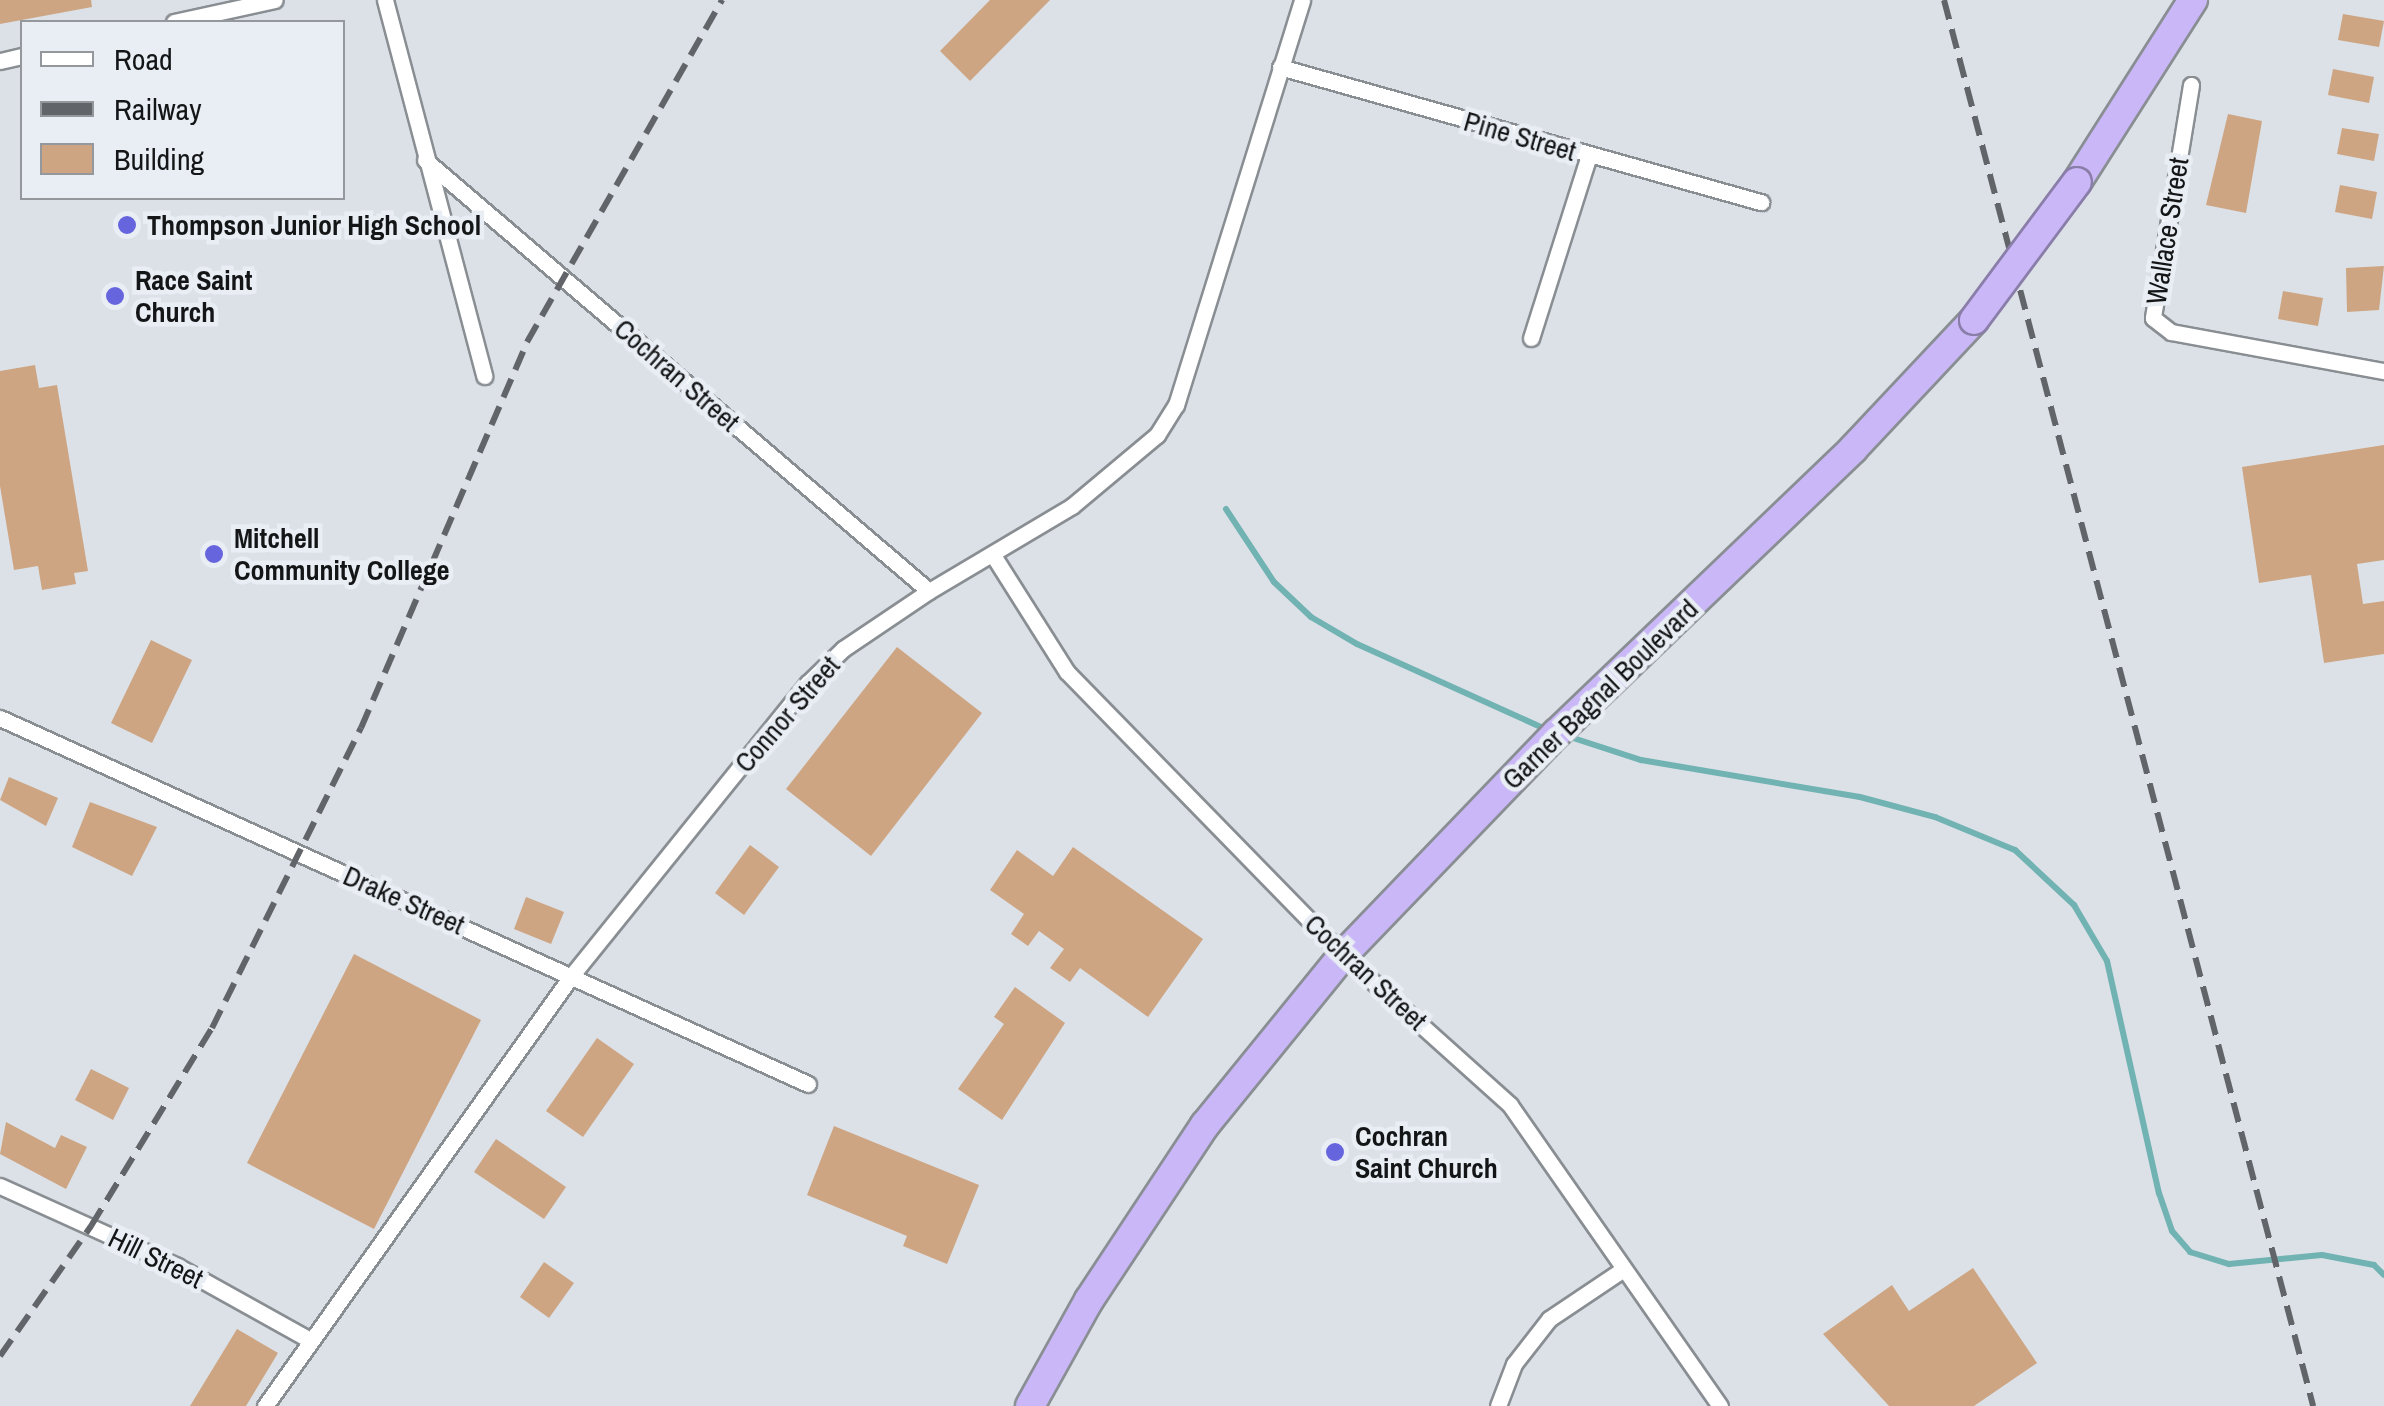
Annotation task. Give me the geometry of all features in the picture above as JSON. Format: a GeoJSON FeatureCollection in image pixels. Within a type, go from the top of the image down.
{"type":"FeatureCollection","features":[{"type":"Feature","properties":{"kind":"highway","name":"Garner Bagnal Boulevard"},"geometry":{"type":"LineString","coordinates":[[1030,1406],[1090,1300],[1205,1125],[1343,955],[1543,746],[1853,448],[1974,320],[2077,182],[2193,0]]}},
{"type":"Feature","properties":{"kind":"street"},"geometry":{"type":"LineString","coordinates":[[183,20],[275,0]]}},
{"type":"Feature","properties":{"kind":"street"},"geometry":{"type":"LineString","coordinates":[[385,0],[484,376]]}},
{"type":"Feature","properties":{"kind":"street","name":"Connor Street"},"geometry":{"type":"LineString","coordinates":[[265,1406],[308,1339],[572,976],[808,683],[843,649],[929,590],[992,555],[1132,461],[1176,405],[1302,0]]}},
{"type":"Feature","properties":{"kind":"street","name":"Pine Street"},"geometry":{"type":"LineString","coordinates":[[1280,66],[1761,202]]}},
{"type":"Feature","properties":{"kind":"street","name":"Wallace Street"},"geometry":{"type":"LineString","coordinates":[[2191,85],[2153,318],[2171,332],[2384,371]]}},
{"type":"Feature","properties":{"kind":"street"},"geometry":{"type":"LineString","coordinates":[[1531,338],[1589,155]]}},
{"type":"Feature","properties":{"kind":"street","name":"Cochran Street"},"geometry":{"type":"LineString","coordinates":[[425,160],[929,590]]}},
{"type":"Feature","properties":{"kind":"street","name":"Cochran Street"},"geometry":{"type":"LineString","coordinates":[[992,555],[1067,672],[1343,955],[1510,1105],[1720,1406]]}},
{"type":"Feature","properties":{"kind":"street","name":"Drake Street"},"geometry":{"type":"LineString","coordinates":[[0,718],[808,1084]]}},
{"type":"Feature","properties":{"kind":"street","name":"Hill Street"},"geometry":{"type":"LineString","coordinates":[[0,1186],[177,1266],[308,1339]]}},
{"type":"Feature","properties":{"kind":"street"},"geometry":{"type":"LineString","coordinates":[[1498,1406],[1514,1364],[1549,1319],[1622,1270]]}},
{"type":"Feature","properties":{"kind":"building"},"geometry":{"type":"Polygon","coordinates":[[[0,0],[91,0],[92,7],[0,24],[0,0]]]}},
{"type":"Feature","properties":{"kind":"building"},"geometry":{"type":"Polygon","coordinates":[[[990,0],[1050,0],[970,81],[940,51],[990,0]]]}},
{"type":"Feature","properties":{"kind":"building"},"geometry":{"type":"Polygon","coordinates":[[[2343,14],[2384,21],[2379,47],[2338,40],[2343,14]]]}},
{"type":"Feature","properties":{"kind":"building"},"geometry":{"type":"Polygon","coordinates":[[[2333,69],[2374,77],[2369,103],[2328,95],[2333,69]]]}},
{"type":"Feature","properties":{"kind":"building"},"geometry":{"type":"Polygon","coordinates":[[[2228,114],[2262,121],[2246,213],[2206,205],[2228,114]]]}},
{"type":"Feature","properties":{"kind":"building"},"geometry":{"type":"Polygon","coordinates":[[[2342,128],[2379,134],[2374,161],[2337,154],[2342,128]]]}},
{"type":"Feature","properties":{"kind":"building"},"geometry":{"type":"Polygon","coordinates":[[[2340,185],[2377,192],[2372,219],[2335,212],[2340,185]]]}},
{"type":"Feature","properties":{"kind":"building"},"geometry":{"type":"Polygon","coordinates":[[[2384,266],[2379,310],[2347,312],[2346,268],[2384,266]]]}},
{"type":"Feature","properties":{"kind":"building"},"geometry":{"type":"Polygon","coordinates":[[[2283,291],[2323,298],[2318,326],[2278,319],[2283,291]]]}},
{"type":"Feature","properties":{"kind":"building"},"geometry":{"type":"Polygon","coordinates":[[[35,365],[39,388],[57,385],[88,571],[74,573],[76,584],[42,590],[38,566],[14,570],[0,486],[0,371],[35,365]]]}},
{"type":"Feature","properties":{"kind":"building"},"geometry":{"type":"Polygon","coordinates":[[[2384,445],[2384,560],[2357,564],[2363,604],[2384,601],[2384,654],[2324,663],[2311,575],[2259,583],[2242,467],[2384,445]]]}},
{"type":"Feature","properties":{"kind":"building"},"geometry":{"type":"Polygon","coordinates":[[[151,640],[192,660],[152,743],[111,723],[151,640]]]}},
{"type":"Feature","properties":{"kind":"building"},"geometry":{"type":"Polygon","coordinates":[[[897,647],[982,713],[871,856],[786,789],[897,647]]]}},
{"type":"Feature","properties":{"kind":"building"},"geometry":{"type":"Polygon","coordinates":[[[9,777],[58,798],[46,826],[0,800],[9,777]]]}},
{"type":"Feature","properties":{"kind":"building"},"geometry":{"type":"Polygon","coordinates":[[[90,802],[157,827],[132,876],[72,847],[90,802]]]}},
{"type":"Feature","properties":{"kind":"building"},"geometry":{"type":"Polygon","coordinates":[[[750,845],[779,867],[744,915],[715,893],[750,845]]]}},
{"type":"Feature","properties":{"kind":"building"},"geometry":{"type":"Polygon","coordinates":[[[1073,847],[1203,939],[1148,1017],[1080,968],[1070,982],[1050,968],[1064,949],[1039,931],[1028,946],[1011,934],[1024,914],[990,890],[1017,850],[1053,876],[1073,847]]]}},
{"type":"Feature","properties":{"kind":"building"},"geometry":{"type":"Polygon","coordinates":[[[526,897],[564,912],[551,944],[514,929],[526,897]]]}},
{"type":"Feature","properties":{"kind":"building"},"geometry":{"type":"Polygon","coordinates":[[[354,954],[481,1020],[374,1229],[247,1163],[354,954]]]}},
{"type":"Feature","properties":{"kind":"building"},"geometry":{"type":"Polygon","coordinates":[[[1015,987],[1065,1023],[1002,1120],[958,1089],[1004,1024],[994,1017],[1015,987]]]}},
{"type":"Feature","properties":{"kind":"building"},"geometry":{"type":"Polygon","coordinates":[[[597,1038],[634,1064],[583,1137],[546,1111],[597,1038]]]}},
{"type":"Feature","properties":{"kind":"building"},"geometry":{"type":"Polygon","coordinates":[[[91,1069],[129,1088],[113,1120],[75,1100],[91,1069]]]}},
{"type":"Feature","properties":{"kind":"building"},"geometry":{"type":"Polygon","coordinates":[[[6,1122],[55,1148],[61,1135],[87,1147],[66,1189],[0,1154],[6,1122]]]}},
{"type":"Feature","properties":{"kind":"building"},"geometry":{"type":"Polygon","coordinates":[[[834,1126],[979,1185],[947,1264],[903,1246],[907,1236],[807,1195],[834,1126]]]}},
{"type":"Feature","properties":{"kind":"building"},"geometry":{"type":"Polygon","coordinates":[[[496,1139],[566,1187],[544,1219],[474,1172],[496,1139]]]}},
{"type":"Feature","properties":{"kind":"building"},"geometry":{"type":"Polygon","coordinates":[[[544,1262],[574,1283],[549,1318],[520,1297],[544,1262]]]}},
{"type":"Feature","properties":{"kind":"building"},"geometry":{"type":"Polygon","coordinates":[[[1973,1268],[2037,1363],[1974,1406],[1889,1406],[1823,1334],[1892,1285],[1909,1311],[1973,1268]]]}},
{"type":"Feature","properties":{"kind":"building"},"geometry":{"type":"Polygon","coordinates":[[[237,1329],[278,1353],[246,1406],[190,1406],[237,1329]]]}},
{"type":"Feature","properties":{"kind":"waterway"},"geometry":{"type":"LineString","coordinates":[[1226,509],[1274,582],[1311,617],[1357,644],[1550,731]]}},
{"type":"Feature","properties":{"kind":"waterway"},"geometry":{"type":"LineString","coordinates":[[1567,736],[1641,760],[1860,797],[1935,817],[2015,850],[2074,905],[2107,961],[2159,1193],[2172,1231],[2190,1252],[2229,1264],[2322,1255],[2374,1265],[2384,1275]]}},
{"type":"Feature","properties":{"kind":"railway"},"geometry":{"type":"LineString","coordinates":[[0,1356],[91,1226],[212,1028],[361,728],[527,342],[722,0]]}},
{"type":"Feature","properties":{"kind":"railway"},"geometry":{"type":"LineString","coordinates":[[1944,0],[2313,1406]]}},
{"type":"Feature","properties":{"kind":"place","name":"Thompson Junior High School"},"geometry":{"type":"Point","coordinates":[127,225]}},
{"type":"Feature","properties":{"kind":"place","name":"Race Saint Church"},"geometry":{"type":"Point","coordinates":[115,296]}},
{"type":"Feature","properties":{"kind":"place","name":"Mitchell Community College"},"geometry":{"type":"Point","coordinates":[214,554]}},
{"type":"Feature","properties":{"kind":"place","name":"Cochran Saint Church"},"geometry":{"type":"Point","coordinates":[1335,1152]}}]}
